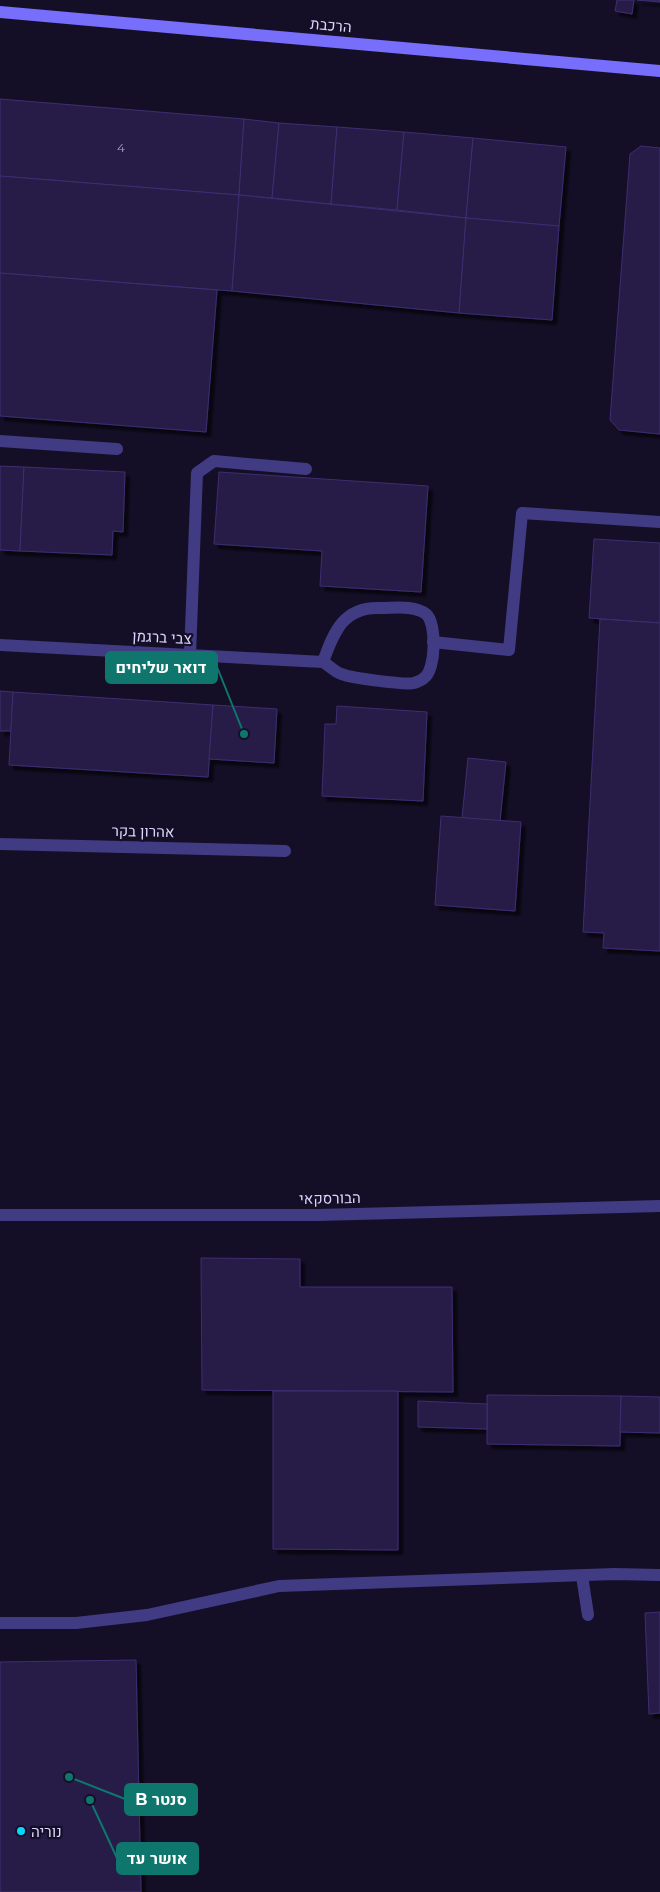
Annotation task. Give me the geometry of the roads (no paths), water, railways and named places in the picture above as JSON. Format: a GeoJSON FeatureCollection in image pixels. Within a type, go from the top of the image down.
{"type":"FeatureCollection","features":[{"type":"Feature","properties":{"kind":"street","name":"הרכבת"},"geometry":{"type":"LineString","coordinates":[[0,12],[660,71]]}},
{"type":"Feature","properties":{"kind":"street"},"geometry":{"type":"LineString","coordinates":[[0,441],[117,449]]}},
{"type":"Feature","properties":{"kind":"street"},"geometry":{"type":"LineString","coordinates":[[190,655],[197,473],[214,461],[306,469]]}},
{"type":"Feature","properties":{"kind":"street"},"geometry":{"type":"LineString","coordinates":[[433,642],[509,650],[522,513],[660,522]]}},
{"type":"Feature","properties":{"kind":"street","name":"צבי ברגמן"},"geometry":{"type":"LineString","coordinates":[[0,645],[323,662],[338,673],[356,678],[413,684],[426,677],[433,665],[433,625],[427,615],[414,609],[372,607],[355,611],[340,624],[331,639],[323,662]]}},
{"type":"Feature","properties":{"kind":"street","name":"אהרון בקר"},"geometry":{"type":"LineString","coordinates":[[0,844],[285,851]]}},
{"type":"Feature","properties":{"kind":"street","name":"הבורסקאי"},"geometry":{"type":"LineString","coordinates":[[0,1215],[318,1215],[660,1206]]}},
{"type":"Feature","properties":{"kind":"street"},"geometry":{"type":"LineString","coordinates":[[0,1623],[76,1623],[147,1615],[279,1586],[660,1575]]}},
{"type":"Feature","properties":{"kind":"street"},"geometry":{"type":"LineString","coordinates":[[582,1576],[588,1615]]}},
{"type":"Feature","properties":{"kind":"place","name":"דואר שליחים"},"geometry":{"type":"Point","coordinates":[244,734]}},
{"type":"Feature","properties":{"kind":"place","name":"B סנטר"},"geometry":{"type":"Point","coordinates":[69,1777]}},
{"type":"Feature","properties":{"kind":"place","name":"אושר עד"},"geometry":{"type":"Point","coordinates":[90,1800]}},
{"type":"Feature","properties":{"kind":"place","name":"נוריה"},"geometry":{"type":"Point","coordinates":[21,1831]}}]}
